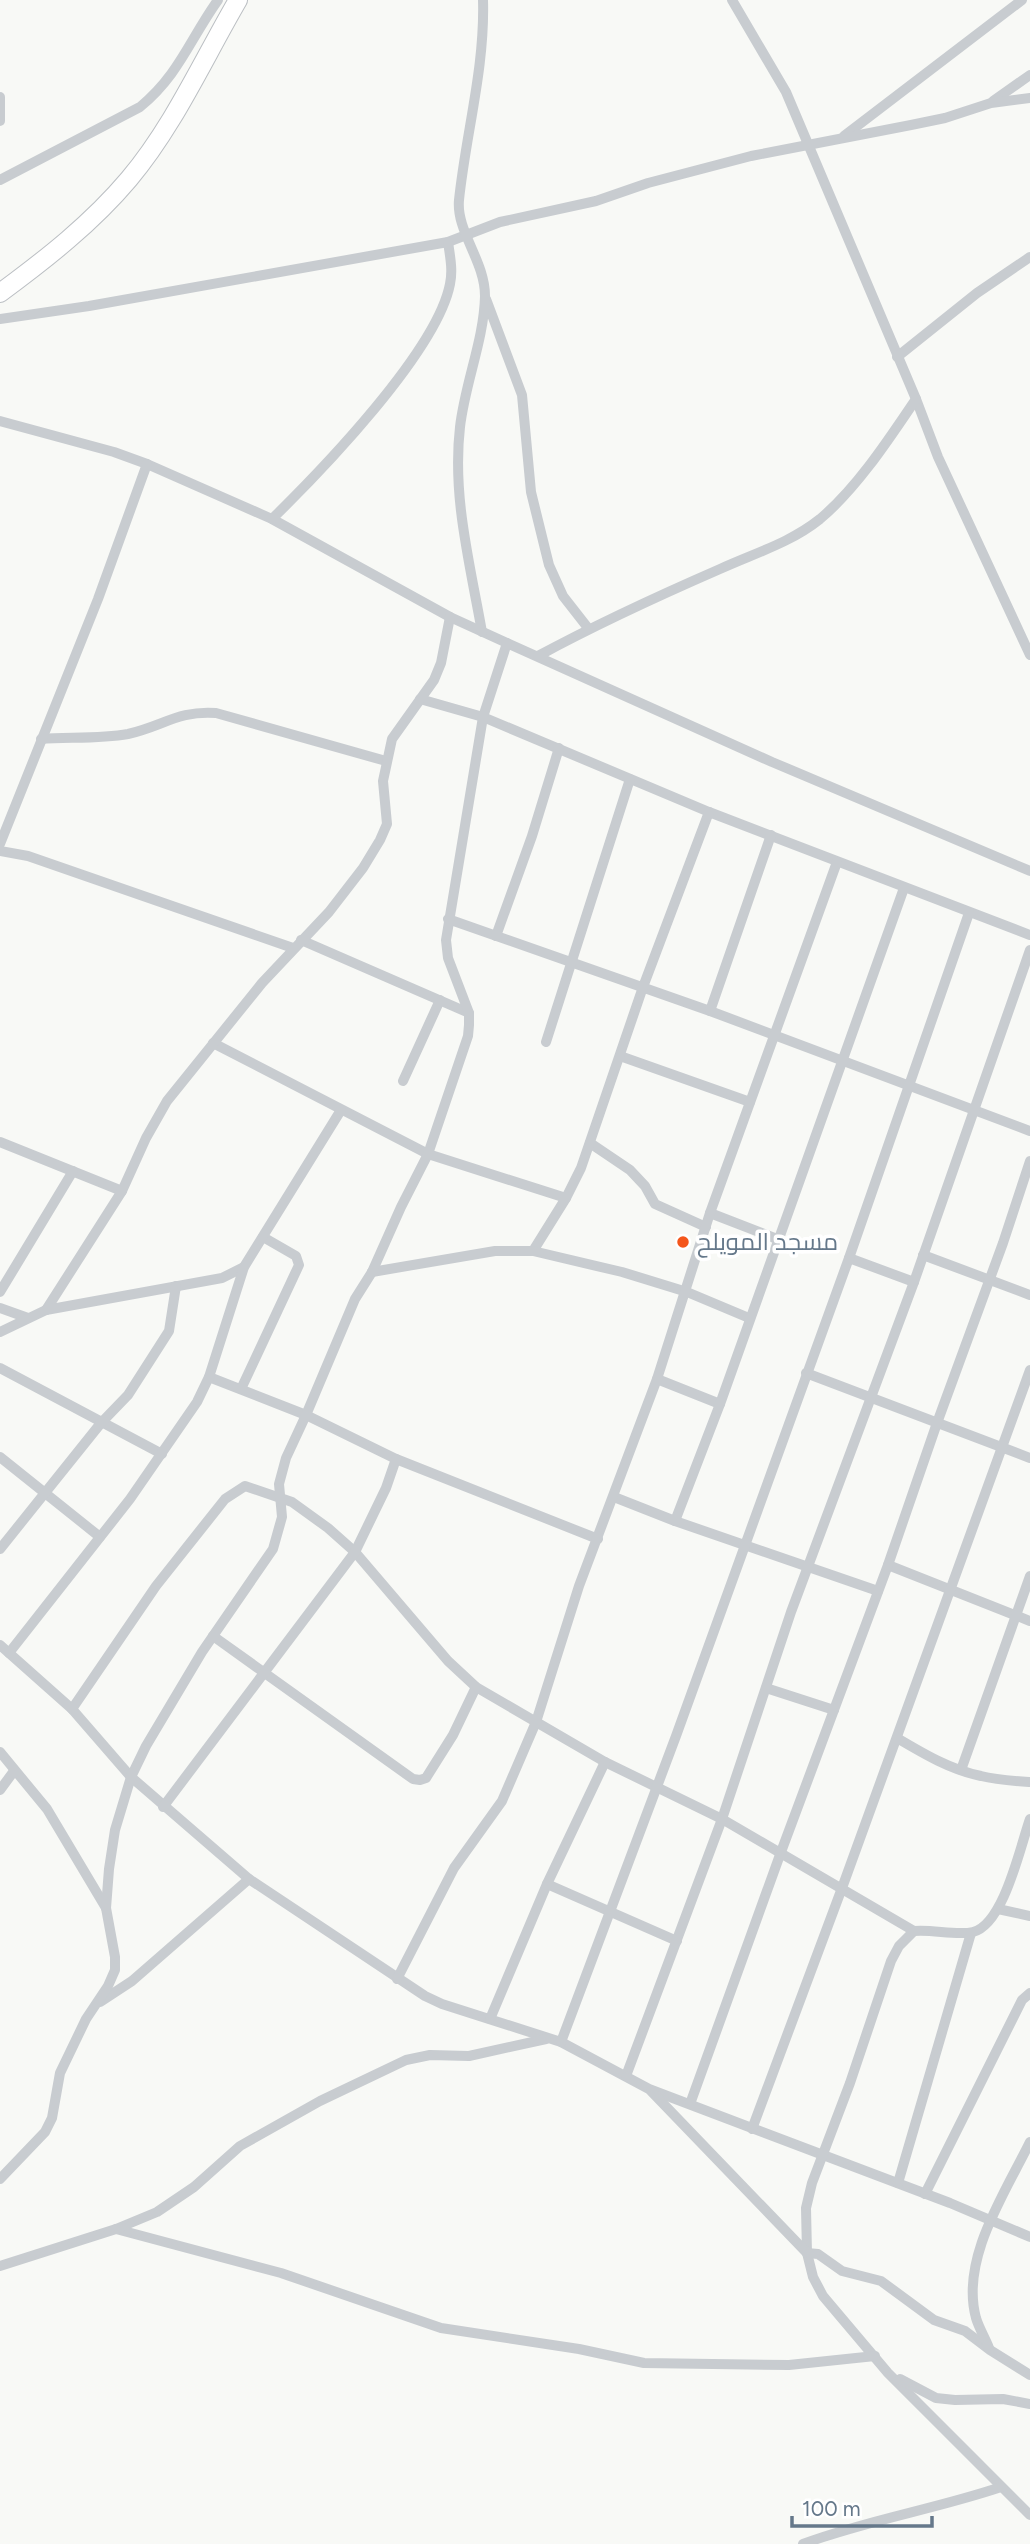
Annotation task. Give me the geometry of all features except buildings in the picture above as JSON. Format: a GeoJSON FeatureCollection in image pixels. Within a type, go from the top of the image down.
{"type":"FeatureCollection","features":[{"type":"Feature","properties":{"kind":"main road"},"geometry":{"type":"LineString","coordinates":[[0,293],[93,218],[130,179],[149,153],[238,0]]}},
{"type":"Feature","properties":{"kind":"street"},"geometry":{"type":"LineString","coordinates":[[483,0],[482,50],[458,211],[480,263],[485,295],[522,395],[531,492],[549,565],[563,596],[588,628]]}},
{"type":"Feature","properties":{"kind":"street"},"geometry":{"type":"LineString","coordinates":[[732,0],[786,92],[938,457],[1030,655]]}},
{"type":"Feature","properties":{"kind":"street"},"geometry":{"type":"LineString","coordinates":[[841,138],[1023,0]]}},
{"type":"Feature","properties":{"kind":"street"},"geometry":{"type":"LineString","coordinates":[[0,180],[148,101],[183,61],[215,1]]}},
{"type":"Feature","properties":{"kind":"street"},"geometry":{"type":"LineString","coordinates":[[990,103],[1030,75]]}},
{"type":"Feature","properties":{"kind":"street"},"geometry":{"type":"LineString","coordinates":[[0,97],[0,121]]}},
{"type":"Feature","properties":{"kind":"street"},"geometry":{"type":"LineString","coordinates":[[0,319],[448,242],[530,214],[596,201],[648,183],[808,144],[934,120],[990,103],[1030,98]]}},
{"type":"Feature","properties":{"kind":"street"},"geometry":{"type":"LineString","coordinates":[[272,519],[304,488],[391,387],[426,339],[436,322],[450,285],[452,264],[448,242]]}},
{"type":"Feature","properties":{"kind":"street"},"geometry":{"type":"LineString","coordinates":[[897,357],[986,286],[1030,257]]}},
{"type":"Feature","properties":{"kind":"street"},"geometry":{"type":"LineString","coordinates":[[482,632],[461,518],[458,468],[462,416],[485,295]]}},
{"type":"Feature","properties":{"kind":"street"},"geometry":{"type":"LineString","coordinates":[[538,656],[588,628],[769,549],[808,528],[829,510],[853,483],[916,399]]}},
{"type":"Feature","properties":{"kind":"street"},"geometry":{"type":"LineString","coordinates":[[0,421],[114,452],[147,464],[272,519],[482,632],[772,762],[1030,871]]}},
{"type":"Feature","properties":{"kind":"street"},"geometry":{"type":"LineString","coordinates":[[0,844],[98,599],[147,464]]}},
{"type":"Feature","properties":{"kind":"street"},"geometry":{"type":"LineString","coordinates":[[46,1310],[122,1191],[146,1138],[167,1101],[297,944],[329,912],[380,840],[387,824],[383,781],[392,739],[433,680],[441,663],[450,617]]}},
{"type":"Feature","properties":{"kind":"street"},"geometry":{"type":"LineString","coordinates":[[0,2179],[29,2151],[49,2125],[60,2073],[74,2042],[115,1970],[106,1908],[114,1830],[131,1777],[146,1746],[213,1636],[273,1549],[282,1517],[280,1475],[355,1299],[372,1272],[428,1154],[468,1037],[469,1013],[448,958],[446,940],[483,717],[507,643]]}},
{"type":"Feature","properties":{"kind":"street"},"geometry":{"type":"LineString","coordinates":[[420,699],[483,717],[709,812],[1030,934]]}},
{"type":"Feature","properties":{"kind":"street"},"geometry":{"type":"LineString","coordinates":[[41,739],[128,734],[185,713],[209,712],[386,761]]}},
{"type":"Feature","properties":{"kind":"street"},"geometry":{"type":"LineString","coordinates":[[496,936],[559,748]]}},
{"type":"Feature","properties":{"kind":"street"},"geometry":{"type":"LineString","coordinates":[[546,1042],[630,779]]}},
{"type":"Feature","properties":{"kind":"street"},"geometry":{"type":"LineString","coordinates":[[533,1251],[566,1198],[581,1167],[643,987],[709,812]]}},
{"type":"Feature","properties":{"kind":"street"},"geometry":{"type":"LineString","coordinates":[[710,1011],[771,835]]}},
{"type":"Feature","properties":{"kind":"street"},"geometry":{"type":"LineString","coordinates":[[0,850],[28,856],[297,944],[469,1013]]}},
{"type":"Feature","properties":{"kind":"street"},"geometry":{"type":"LineString","coordinates":[[397,1979],[454,1868],[502,1801],[536,1722],[579,1586],[657,1379],[687,1292],[710,1213],[837,862]]}},
{"type":"Feature","properties":{"kind":"street"},"geometry":{"type":"LineString","coordinates":[[675,1521],[720,1404],[904,888]]}},
{"type":"Feature","properties":{"kind":"street"},"geometry":{"type":"LineString","coordinates":[[561,2042],[849,1258],[969,913]]}},
{"type":"Feature","properties":{"kind":"street"},"geometry":{"type":"LineString","coordinates":[[449,919],[570,964],[710,1011],[1030,1131]]}},
{"type":"Feature","properties":{"kind":"street"},"geometry":{"type":"LineString","coordinates":[[626,2076],[722,1819],[791,1612],[914,1282],[1030,950]]}},
{"type":"Feature","properties":{"kind":"street"},"geometry":{"type":"LineString","coordinates":[[403,1081],[440,1000]]}},
{"type":"Feature","properties":{"kind":"street"},"geometry":{"type":"LineString","coordinates":[[213,1043],[428,1154],[566,1198]]}},
{"type":"Feature","properties":{"kind":"street"},"geometry":{"type":"LineString","coordinates":[[620,1056],[750,1102]]}},
{"type":"Feature","properties":{"kind":"street"},"geometry":{"type":"LineString","coordinates":[[9,1653],[100,1537],[197,1402],[209,1377],[244,1267],[341,1110]]}},
{"type":"Feature","properties":{"kind":"street"},"geometry":{"type":"LineString","coordinates":[[0,1142],[122,1191]]}},
{"type":"Feature","properties":{"kind":"street"},"geometry":{"type":"LineString","coordinates":[[590,1143],[630,1170],[645,1186],[655,1205],[706,1227]]}},
{"type":"Feature","properties":{"kind":"street"},"geometry":{"type":"LineString","coordinates":[[690,2104],[888,1565],[1030,1161]]}},
{"type":"Feature","properties":{"kind":"street"},"geometry":{"type":"LineString","coordinates":[[0,1292],[73,1171]]}},
{"type":"Feature","properties":{"kind":"street"},"geometry":{"type":"LineString","coordinates":[[710,1213],[777,1239]]}},
{"type":"Feature","properties":{"kind":"street"},"geometry":{"type":"LineString","coordinates":[[241,1389],[299,1265],[296,1256],[262,1237]]}},
{"type":"Feature","properties":{"kind":"street"},"geometry":{"type":"LineString","coordinates":[[372,1272],[495,1251],[533,1251],[622,1272],[687,1292],[749,1318]]}},
{"type":"Feature","properties":{"kind":"street"},"geometry":{"type":"LineString","coordinates":[[923,1255],[1030,1295]]}},
{"type":"Feature","properties":{"kind":"street"},"geometry":{"type":"LineString","coordinates":[[849,1258],[914,1282]]}},
{"type":"Feature","properties":{"kind":"street"},"geometry":{"type":"LineString","coordinates":[[0,1332],[46,1310],[222,1278],[244,1267]]}},
{"type":"Feature","properties":{"kind":"street"},"geometry":{"type":"LineString","coordinates":[[0,1549],[101,1423],[128,1395],[169,1331],[176,1286]]}},
{"type":"Feature","properties":{"kind":"street"},"geometry":{"type":"LineString","coordinates":[[0,1308],[28,1318]]}},
{"type":"Feature","properties":{"kind":"street"},"geometry":{"type":"LineString","coordinates":[[0,1368],[162,1454]]}},
{"type":"Feature","properties":{"kind":"street"},"geometry":{"type":"LineString","coordinates":[[752,2129],[1030,1370]]}},
{"type":"Feature","properties":{"kind":"street"},"geometry":{"type":"LineString","coordinates":[[806,1373],[1030,1458]]}},
{"type":"Feature","properties":{"kind":"street"},"geometry":{"type":"LineString","coordinates":[[209,1377],[306,1415],[396,1459],[598,1539]]}},
{"type":"Feature","properties":{"kind":"street"},"geometry":{"type":"LineString","coordinates":[[657,1379],[720,1404]]}},
{"type":"Feature","properties":{"kind":"street"},"geometry":{"type":"LineString","coordinates":[[0,1457],[100,1537]]}},
{"type":"Feature","properties":{"kind":"street"},"geometry":{"type":"LineString","coordinates":[[163,1807],[355,1552],[396,1459]]}},
{"type":"Feature","properties":{"kind":"street"},"geometry":{"type":"LineString","coordinates":[[72,1709],[156,1586],[225,1500],[245,1486],[280,1497],[304,1510],[355,1552],[447,1661],[475,1687],[605,1762],[722,1819],[914,1931],[971,1933],[982,1928],[998,1909],[1030,1819]]}},
{"type":"Feature","properties":{"kind":"street"},"geometry":{"type":"LineString","coordinates":[[614,1497],[877,1591]]}},
{"type":"Feature","properties":{"kind":"street"},"geometry":{"type":"LineString","coordinates":[[888,1565],[1030,1621]]}},
{"type":"Feature","properties":{"kind":"street"},"geometry":{"type":"LineString","coordinates":[[961,1770],[1030,1576]]}},
{"type":"Feature","properties":{"kind":"street"},"geometry":{"type":"LineString","coordinates":[[213,1636],[413,1779],[426,1778],[453,1735],[475,1687]]}},
{"type":"Feature","properties":{"kind":"street"},"geometry":{"type":"LineString","coordinates":[[0,1645],[72,1709],[131,1777],[163,1807],[249,1879],[397,1979],[442,2004],[561,2042],[649,2089],[898,2183],[1030,2237]]}},
{"type":"Feature","properties":{"kind":"street"},"geometry":{"type":"LineString","coordinates":[[766,1688],[834,1710]]}},
{"type":"Feature","properties":{"kind":"street"},"geometry":{"type":"LineString","coordinates":[[897,1738],[929,1757],[961,1770],[981,1776],[1030,1782]]}},
{"type":"Feature","properties":{"kind":"street"},"geometry":{"type":"LineString","coordinates":[[0,1752],[47,1809],[106,1908]]}},
{"type":"Feature","properties":{"kind":"street"},"geometry":{"type":"LineString","coordinates":[[490,2019],[547,1884],[605,1762]]}},
{"type":"Feature","properties":{"kind":"street"},"geometry":{"type":"LineString","coordinates":[[0,1790],[14,1772]]}},
{"type":"Feature","properties":{"kind":"street"},"geometry":{"type":"LineString","coordinates":[[94,2006],[132,1982],[249,1879]]}},
{"type":"Feature","properties":{"kind":"street"},"geometry":{"type":"LineString","coordinates":[[547,1884],[677,1941]]}},
{"type":"Feature","properties":{"kind":"street"},"geometry":{"type":"LineString","coordinates":[[998,1909],[1030,1916]]}},
{"type":"Feature","properties":{"kind":"street"},"geometry":{"type":"LineString","coordinates":[[914,1931],[899,1946],[891,1961],[812,2183],[806,2208],[807,2253],[813,2277],[823,2296],[888,2373],[1030,2515]]}},
{"type":"Feature","properties":{"kind":"street"},"geometry":{"type":"LineString","coordinates":[[898,2183],[971,1933]]}},
{"type":"Feature","properties":{"kind":"street"},"geometry":{"type":"LineString","coordinates":[[925,2194],[1022,2000],[1030,1993]]}},
{"type":"Feature","properties":{"kind":"street"},"geometry":{"type":"LineString","coordinates":[[0,2266],[116,2229],[157,2212],[176,2200],[240,2146],[274,2126],[406,2060],[430,2055],[469,2056],[548,2039]]}},
{"type":"Feature","properties":{"kind":"street"},"geometry":{"type":"LineString","coordinates":[[649,2089],[807,2253],[818,2254],[842,2271],[881,2281],[934,2320],[965,2331],[1030,2375]]}},
{"type":"Feature","properties":{"kind":"street"},"geometry":{"type":"LineString","coordinates":[[990,2350],[976,2318],[974,2262],[1030,2142]]}},
{"type":"Feature","properties":{"kind":"street"},"geometry":{"type":"LineString","coordinates":[[116,2229],[281,2273],[441,2328],[579,2349],[643,2363],[789,2365],[875,2356]]}},
{"type":"Feature","properties":{"kind":"street"},"geometry":{"type":"LineString","coordinates":[[888,2373],[936,2398],[1003,2399],[1030,2404]]}},
{"type":"Feature","properties":{"kind":"street"},"geometry":{"type":"LineString","coordinates":[[803,2544],[863,2523],[1001,2487]]}},
{"type":"Feature","properties":{"kind":"place","name":"مسجد المويلح"},"geometry":{"type":"Point","coordinates":[683,1242]}}]}
